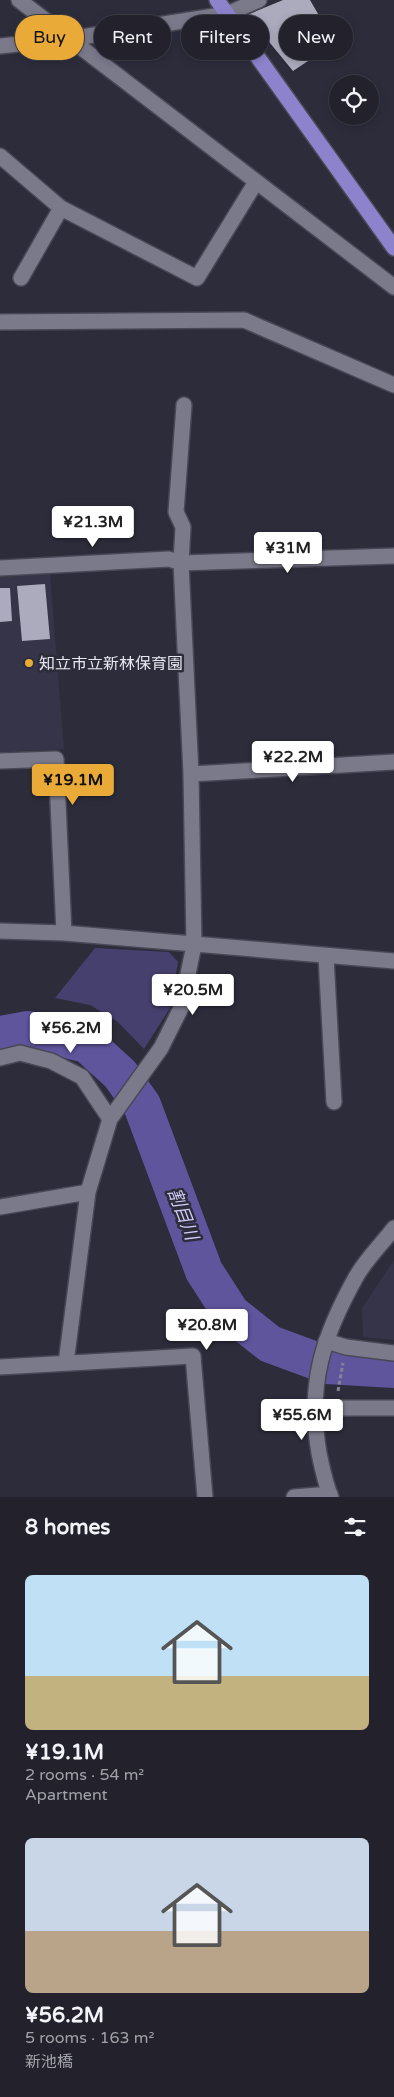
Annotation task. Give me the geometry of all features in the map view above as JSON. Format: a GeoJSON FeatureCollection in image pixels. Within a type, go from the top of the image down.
{"type":"FeatureCollection","features":[{"type":"Feature","properties":{"kind":"main road"},"geometry":{"type":"LineString","coordinates":[[217,0],[394,248]]}},
{"type":"Feature","properties":{"kind":"street"},"geometry":{"type":"LineString","coordinates":[[19,0],[38,15]]}},
{"type":"Feature","properties":{"kind":"street"},"geometry":{"type":"LineString","coordinates":[[84,37],[227,14],[259,0]]}},
{"type":"Feature","properties":{"kind":"street"},"geometry":{"type":"LineString","coordinates":[[0,46],[15,44]]}},
{"type":"Feature","properties":{"kind":"street"},"geometry":{"type":"LineString","coordinates":[[84,50],[394,287]]}},
{"type":"Feature","properties":{"kind":"street"},"geometry":{"type":"LineString","coordinates":[[0,156],[60,208],[197,278],[256,182]]}},
{"type":"Feature","properties":{"kind":"street"},"geometry":{"type":"LineString","coordinates":[[21,278],[60,208]]}},
{"type":"Feature","properties":{"kind":"street"},"geometry":{"type":"LineString","coordinates":[[0,322],[244,320],[394,385]]}},
{"type":"Feature","properties":{"kind":"street"},"geometry":{"type":"LineString","coordinates":[[66,1363],[88,1192],[114,1113],[161,1048],[180,1008],[194,945],[191,774],[181,563],[183,527],[176,512],[184,404]]}},
{"type":"Feature","properties":{"kind":"street"},"geometry":{"type":"LineString","coordinates":[[0,568],[169,559],[181,563],[394,556]]}},
{"type":"Feature","properties":{"kind":"street"},"geometry":{"type":"LineString","coordinates":[[0,761],[56,759],[64,933]]}},
{"type":"Feature","properties":{"kind":"street"},"geometry":{"type":"LineString","coordinates":[[191,774],[394,762]]}},
{"type":"Feature","properties":{"kind":"street"},"geometry":{"type":"LineString","coordinates":[[0,931],[64,933],[394,961]]}},
{"type":"Feature","properties":{"kind":"street"},"geometry":{"type":"LineString","coordinates":[[326,956],[334,1102]]}},
{"type":"Feature","properties":{"kind":"street"},"geometry":{"type":"LineString","coordinates":[[0,1058],[20,1053],[51,1061],[82,1077],[114,1113]]}},
{"type":"Feature","properties":{"kind":"street"},"geometry":{"type":"LineString","coordinates":[[0,1207],[88,1192]]}},
{"type":"Feature","properties":{"kind":"street"},"geometry":{"type":"LineString","coordinates":[[294,1497],[331,1496],[322,1464],[314,1408],[315,1382],[324,1346],[357,1275],[394,1228]]}},
{"type":"Feature","properties":{"kind":"street"},"geometry":{"type":"LineString","coordinates":[[324,1346],[394,1353]]}},
{"type":"Feature","properties":{"kind":"street"},"geometry":{"type":"LineString","coordinates":[[0,1367],[193,1356],[205,1497]]}},
{"type":"Feature","properties":{"kind":"street"},"geometry":{"type":"LineString","coordinates":[[314,1408],[394,1408]]}},
{"type":"Feature","properties":{"kind":"path"},"geometry":{"type":"LineString","coordinates":[[335,1408],[346,1347]]}},
{"type":"Feature","properties":{"kind":"shaded area","name":"知立市立新林保育園"},"geometry":{"type":"Polygon","coordinates":[[[50,574],[64,749],[0,752],[0,577],[50,574]]]}},
{"type":"Feature","properties":{"kind":"shaded area"},"geometry":{"type":"Polygon","coordinates":[[[95,948],[169,952],[178,962],[170,1008],[144,1049],[118,1022],[90,1005],[55,998],[95,948]]]}},
{"type":"Feature","properties":{"kind":"shaded area"},"geometry":{"type":"Polygon","coordinates":[[[394,1260],[394,1340],[363,1337],[362,1308],[394,1260]]]}},
{"type":"Feature","properties":{"kind":"building"},"geometry":{"type":"Polygon","coordinates":[[[283,0],[310,0],[319,15],[279,15],[279,54],[269,42],[269,15],[247,15],[283,0]]]}},
{"type":"Feature","properties":{"kind":"building"},"geometry":{"type":"Polygon","coordinates":[[[284,60],[310,60],[293,71],[284,60]]]}},
{"type":"Feature","properties":{"kind":"building"},"geometry":{"type":"Polygon","coordinates":[[[45,584],[50,639],[22,641],[17,586],[45,584]]]}},
{"type":"Feature","properties":{"kind":"building"},"geometry":{"type":"Polygon","coordinates":[[[0,588],[10,588],[12,621],[0,622],[0,588]]]}},
{"type":"Feature","properties":{"kind":"waterway","name":"割目川"},"geometry":{"type":"LineString","coordinates":[[0,1035],[28,1030],[87,1044],[120,1074],[142,1105],[204,1271],[231,1313],[270,1344],[327,1365],[394,1369]]}},
{"type":"Feature","properties":{"kind":"place","name":"知立市立新林保育園"},"geometry":{"type":"Point","coordinates":[29,663]}}]}
